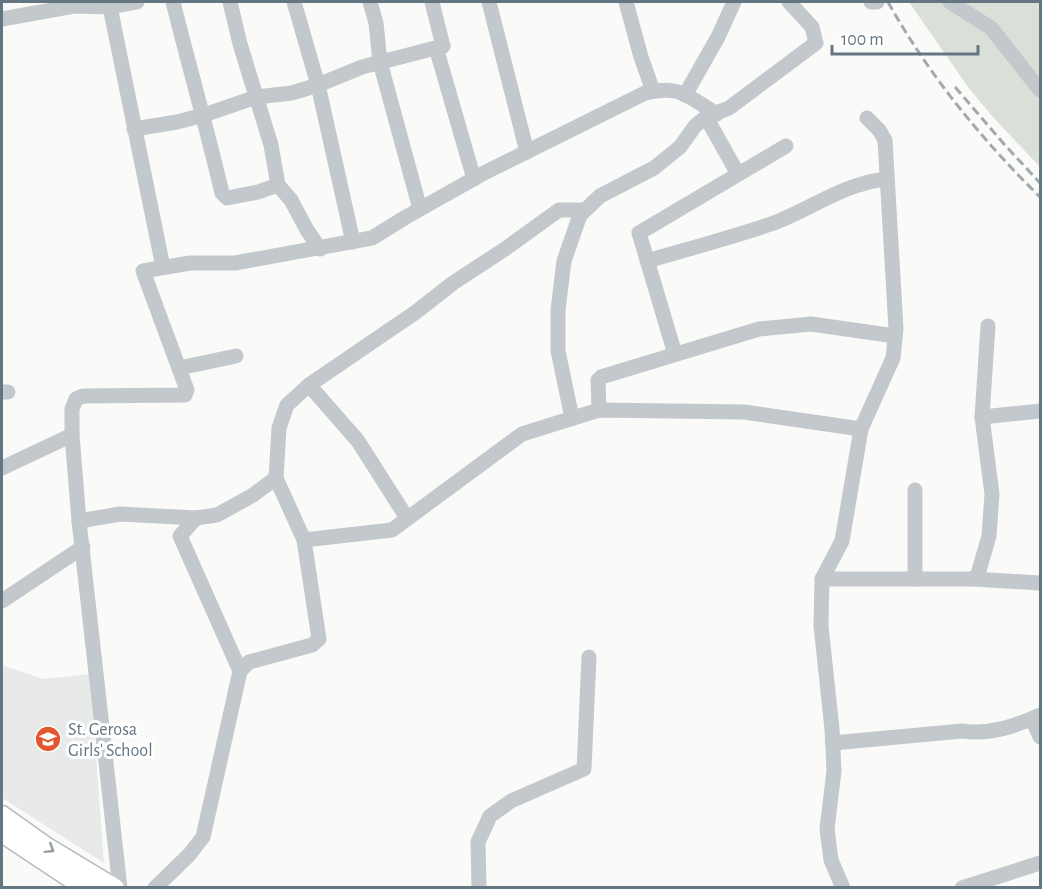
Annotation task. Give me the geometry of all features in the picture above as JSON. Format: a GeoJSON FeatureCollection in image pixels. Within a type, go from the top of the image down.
{"type":"FeatureCollection","features":[{"type":"Feature","properties":{"kind":"main road"},"geometry":{"type":"LineString","coordinates":[[2,815],[47,847],[115,888]]}},
{"type":"Feature","properties":{"kind":"main road"},"geometry":{"type":"LineString","coordinates":[[2,833],[85,888]]}},
{"type":"Feature","properties":{"kind":"street"},"geometry":{"type":"LineString","coordinates":[[4,19],[13,2]]}},
{"type":"Feature","properties":{"kind":"street"},"geometry":{"type":"LineString","coordinates":[[4,19],[68,4],[110,7],[137,2]]}},
{"type":"Feature","properties":{"kind":"street"},"geometry":{"type":"LineString","coordinates":[[173,2],[204,115],[222,193],[227,198],[279,185]]}},
{"type":"Feature","properties":{"kind":"street"},"geometry":{"type":"LineString","coordinates":[[230,2],[271,145],[279,185],[291,200],[320,249]]}},
{"type":"Feature","properties":{"kind":"street"},"geometry":{"type":"LineString","coordinates":[[294,2],[318,85],[353,242]]}},
{"type":"Feature","properties":{"kind":"street"},"geometry":{"type":"LineString","coordinates":[[370,2],[376,23],[380,62],[420,209]]}},
{"type":"Feature","properties":{"kind":"street"},"geometry":{"type":"LineString","coordinates":[[432,2],[442,46]]}},
{"type":"Feature","properties":{"kind":"street"},"geometry":{"type":"LineString","coordinates":[[489,2],[527,152]]}},
{"type":"Feature","properties":{"kind":"street"},"geometry":{"type":"LineString","coordinates":[[626,2],[652,91]]}},
{"type":"Feature","properties":{"kind":"street"},"geometry":{"type":"LineString","coordinates":[[685,95],[718,37],[734,2]]}},
{"type":"Feature","properties":{"kind":"street"},"geometry":{"type":"LineString","coordinates":[[572,418],[558,351],[558,310],[564,261],[580,215],[600,196],[654,168],[680,147],[695,126],[729,108],[816,43],[812,27],[789,2]]}},
{"type":"Feature","properties":{"kind":"street"},"geometry":{"type":"LineString","coordinates":[[871,2],[877,2]]}},
{"type":"Feature","properties":{"kind":"street"},"geometry":{"type":"LineString","coordinates":[[950,2],[991,28],[1041,90]]}},
{"type":"Feature","properties":{"kind":"street"},"geometry":{"type":"LineString","coordinates":[[110,7],[164,267]]}},
{"type":"Feature","properties":{"kind":"street"},"geometry":{"type":"LineString","coordinates":[[134,129],[204,115],[256,97],[292,93],[362,67],[442,46]]}},
{"type":"Feature","properties":{"kind":"street"},"geometry":{"type":"LineString","coordinates":[[442,46],[437,51],[474,179]]}},
{"type":"Feature","properties":{"kind":"street"},"geometry":{"type":"LineString","coordinates":[[120,888],[79,521],[72,409],[76,399],[83,396],[185,395],[187,390],[143,271],[190,263],[235,263],[372,238],[474,179],[652,91],[677,89],[712,116],[738,174]]}},
{"type":"Feature","properties":{"kind":"street"},"geometry":{"type":"LineString","coordinates":[[843,888],[831,860],[827,829],[833,796],[833,743],[821,626],[822,579],[842,541],[861,429],[893,358],[895,336],[885,140],[867,118]]}},
{"type":"Feature","properties":{"kind":"street"},"geometry":{"type":"LineString","coordinates":[[675,354],[639,233],[786,146]]}},
{"type":"Feature","properties":{"kind":"street"},"geometry":{"type":"LineString","coordinates":[[647,261],[772,223],[822,199],[862,184],[886,179]]}},
{"type":"Feature","properties":{"kind":"street"},"geometry":{"type":"LineString","coordinates":[[155,888],[189,855],[203,837],[240,671],[249,662],[312,645],[319,639],[303,540],[276,478],[279,428],[288,405],[309,386],[559,210],[584,210]]}},
{"type":"Feature","properties":{"kind":"street"},"geometry":{"type":"LineString","coordinates":[[599,410],[597,385],[601,377],[759,329],[811,324],[895,336]]}},
{"type":"Feature","properties":{"kind":"street"},"geometry":{"type":"LineString","coordinates":[[973,579],[978,574],[989,536],[992,494],[982,417],[988,326]]}},
{"type":"Feature","properties":{"kind":"street"},"geometry":{"type":"LineString","coordinates":[[179,368],[236,356]]}},
{"type":"Feature","properties":{"kind":"street"},"geometry":{"type":"LineString","coordinates":[[309,386],[358,441],[407,518]]}},
{"type":"Feature","properties":{"kind":"street"},"geometry":{"type":"LineString","coordinates":[[303,540],[392,530],[522,434],[599,410],[744,412],[861,429]]}},
{"type":"Feature","properties":{"kind":"street"},"geometry":{"type":"LineString","coordinates":[[982,417],[1041,411]]}},
{"type":"Feature","properties":{"kind":"street"},"geometry":{"type":"LineString","coordinates":[[2,468],[72,435]]}},
{"type":"Feature","properties":{"kind":"street"},"geometry":{"type":"LineString","coordinates":[[79,521],[120,514],[196,519],[217,515],[254,495],[276,478]]}},
{"type":"Feature","properties":{"kind":"street"},"geometry":{"type":"LineString","coordinates":[[915,490],[915,579]]}},
{"type":"Feature","properties":{"kind":"street"},"geometry":{"type":"LineString","coordinates":[[196,519],[180,536],[240,671]]}},
{"type":"Feature","properties":{"kind":"street"},"geometry":{"type":"LineString","coordinates":[[2,601],[83,547]]}},
{"type":"Feature","properties":{"kind":"street"},"geometry":{"type":"LineString","coordinates":[[822,579],[973,579],[1041,583]]}},
{"type":"Feature","properties":{"kind":"street"},"geometry":{"type":"LineString","coordinates":[[479,888],[478,842],[490,816],[511,801],[584,769],[589,657]]}},
{"type":"Feature","properties":{"kind":"street"},"geometry":{"type":"LineString","coordinates":[[833,743],[962,731],[978,733],[1016,726],[1036,717],[1041,737]]}},
{"type":"Feature","properties":{"kind":"street"},"geometry":{"type":"LineString","coordinates":[[962,888],[1041,863]]}},
{"type":"Feature","properties":{"kind":"shaded area"},"geometry":{"type":"Polygon","coordinates":[[[909,2],[1040,2],[1040,167],[968,87],[909,2]]]}},
{"type":"Feature","properties":{"kind":"shaded area","name":"St. Gerosa Girls' School"},"geometry":{"type":"Polygon","coordinates":[[[2,665],[43,679],[90,674],[104,863],[2,798],[2,665]]]}},
{"type":"Feature","properties":{"kind":"railway"},"geometry":{"type":"LineString","coordinates":[[888,2],[920,55],[957,105],[997,153],[1040,197]]}},
{"type":"Feature","properties":{"kind":"railway"},"geometry":{"type":"LineString","coordinates":[[955,87],[1040,183]]}},
{"type":"Feature","properties":{"kind":"place","name":"St. Gerosa Girls' School"},"geometry":{"type":"Point","coordinates":[48,739]}}]}
